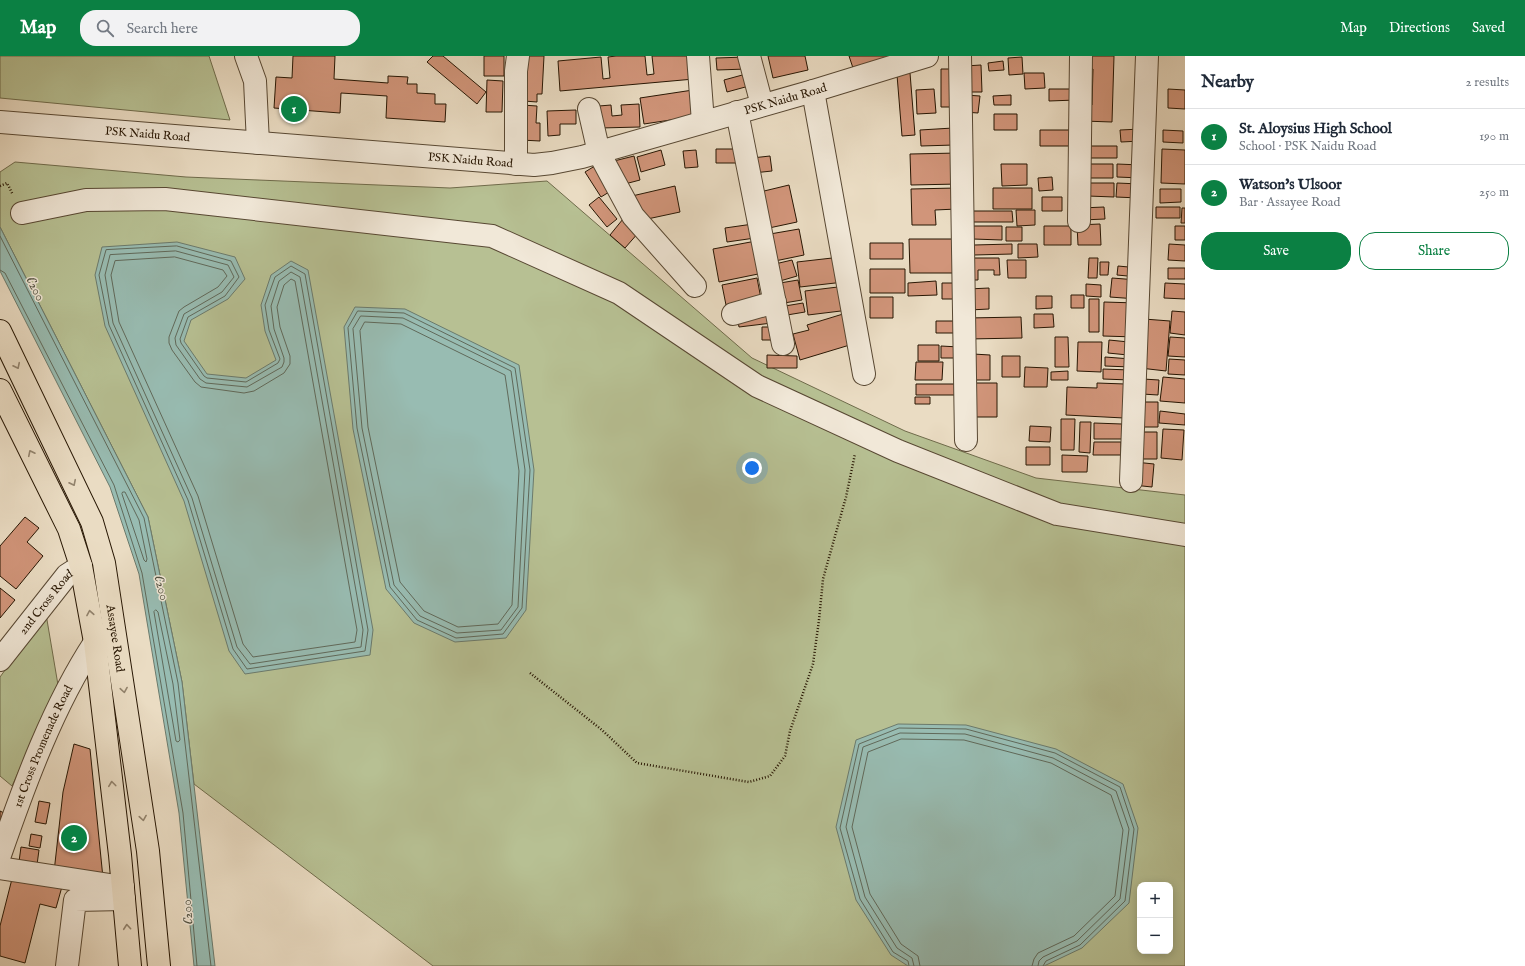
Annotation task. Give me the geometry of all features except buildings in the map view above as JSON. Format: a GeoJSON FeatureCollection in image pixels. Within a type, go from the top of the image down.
{"type":"FeatureCollection","features":[{"type":"Feature","properties":{"kind":"main road","name":"Assayee Road"},"geometry":{"type":"LineString","coordinates":[[0,331],[92,522],[104,563],[148,851],[159,966]]}},
{"type":"Feature","properties":{"kind":"main road","name":"Assayee Road"},"geometry":{"type":"LineString","coordinates":[[0,390],[69,529],[81,566],[95,642],[124,893],[130,966]]}},
{"type":"Feature","properties":{"kind":"street"},"geometry":{"type":"LineString","coordinates":[[246,56],[255,81],[258,143]]}},
{"type":"Feature","properties":{"kind":"street"},"geometry":{"type":"LineString","coordinates":[[516,164],[516,71],[518,56]]}},
{"type":"Feature","properties":{"kind":"street"},"geometry":{"type":"LineString","coordinates":[[698,56],[703,122]]}},
{"type":"Feature","properties":{"kind":"street"},"geometry":{"type":"LineString","coordinates":[[750,56],[762,105]]}},
{"type":"Feature","properties":{"kind":"street","name":"PSK Naidu Road"},"geometry":{"type":"LineString","coordinates":[[0,122],[534,165],[552,163],[599,152],[813,91],[927,56]]}},
{"type":"Feature","properties":{"kind":"street"},"geometry":{"type":"LineString","coordinates":[[960,56],[966,440]]}},
{"type":"Feature","properties":{"kind":"street"},"geometry":{"type":"LineString","coordinates":[[1079,221],[1081,56]]}},
{"type":"Feature","properties":{"kind":"street"},"geometry":{"type":"LineString","coordinates":[[1131,481],[1147,56]]}},
{"type":"Feature","properties":{"kind":"street"},"geometry":{"type":"LineString","coordinates":[[813,91],[864,374]]}},
{"type":"Feature","properties":{"kind":"street"},"geometry":{"type":"LineString","coordinates":[[589,109],[599,152],[633,216],[695,286]]}},
{"type":"Feature","properties":{"kind":"street"},"geometry":{"type":"LineString","coordinates":[[737,112],[783,344]]}},
{"type":"Feature","properties":{"kind":"street"},"geometry":{"type":"LineString","coordinates":[[22,213],[86,200],[165,199],[492,236],[619,293],[757,386],[898,452],[1057,514],[1185,535]]}},
{"type":"Feature","properties":{"kind":"street"},"geometry":{"type":"LineString","coordinates":[[733,314],[775,302]]}},
{"type":"Feature","properties":{"kind":"street","name":"2nd Cross Road"},"geometry":{"type":"LineString","coordinates":[[0,660],[67,576],[81,566]]}},
{"type":"Feature","properties":{"kind":"street","name":"1st Cross Promenade Road"},"geometry":{"type":"LineString","coordinates":[[0,855],[25,785],[70,682],[95,642]]}},
{"type":"Feature","properties":{"kind":"street"},"geometry":{"type":"LineString","coordinates":[[0,868],[124,893]]}},
{"type":"Feature","properties":{"kind":"street"},"geometry":{"type":"LineString","coordinates":[[67,966],[75,900],[124,893]]}},
{"type":"Feature","properties":{"kind":"path"},"geometry":{"type":"LineString","coordinates":[[0,186],[7,183]]}},
{"type":"Feature","properties":{"kind":"path"},"geometry":{"type":"LineString","coordinates":[[530,673],[602,730],[637,763],[749,782],[770,776],[785,756],[790,731],[813,664],[823,579],[846,497],[859,434]]}},
{"type":"Feature","properties":{"kind":"green space"},"geometry":{"type":"Polygon","coordinates":[[[0,56],[209,56],[230,120],[0,98],[0,56]]]}},
{"type":"Feature","properties":{"kind":"green space"},"geometry":{"type":"Polygon","coordinates":[[[15,162],[186,177],[450,188],[547,181],[752,358],[905,431],[1036,478],[1185,495],[1185,966],[433,966],[194,784],[182,682],[148,517],[0,227],[0,172],[15,162]]]}},
{"type":"Feature","properties":{"kind":"green space"},"geometry":{"type":"Polygon","coordinates":[[[46,614],[58,685],[12,786],[0,776],[0,677],[46,614]]]}},
{"type":"Feature","properties":{"kind":"water","name":"C200"},"geometry":{"type":"Polygon","coordinates":[[[0,227],[148,517],[182,682],[215,966],[194,966],[179,813],[139,574],[110,487],[0,271],[0,227]]]}},
{"type":"Feature","properties":{"kind":"water"},"geometry":{"type":"Polygon","coordinates":[[[177,242],[235,257],[245,279],[228,299],[191,320],[184,341],[207,374],[246,378],[276,360],[265,331],[261,305],[271,275],[291,261],[308,270],[373,630],[370,655],[245,674],[229,651],[184,501],[105,326],[95,275],[102,247],[177,242]]]}},
{"type":"Feature","properties":{"kind":"water"},"geometry":{"type":"Polygon","coordinates":[[[355,307],[405,309],[519,365],[534,470],[526,610],[506,638],[455,642],[414,623],[386,589],[353,429],[344,327],[355,307]]]}},
{"type":"Feature","properties":{"kind":"water"},"geometry":{"type":"Polygon","coordinates":[[[898,724],[966,725],[1056,749],[1123,784],[1138,828],[1129,903],[1082,948],[1044,966],[908,966],[891,955],[856,900],[836,827],[856,740],[898,724]]]}},
{"type":"Feature","properties":{"kind":"place","name":"St. Aloysius High School"},"geometry":{"type":"Point","coordinates":[294,109]}},
{"type":"Feature","properties":{"kind":"place","name":"Watson's Ulsoor"},"geometry":{"type":"Point","coordinates":[74,838]}}]}
